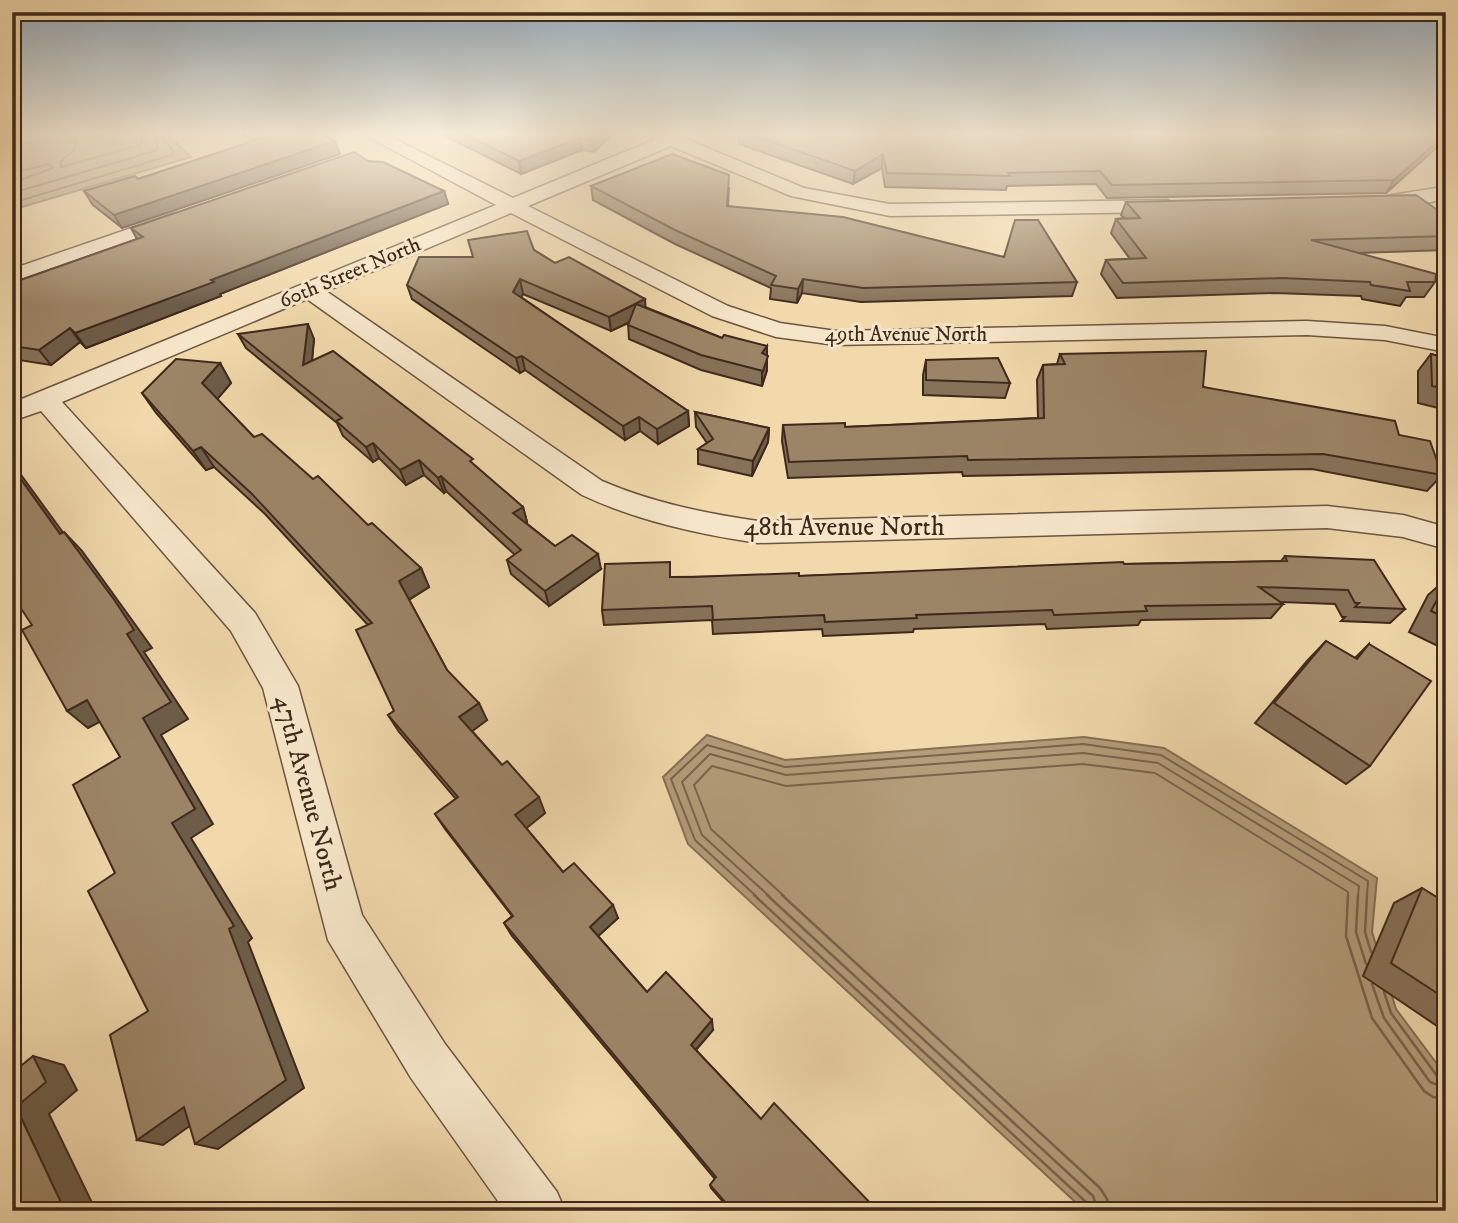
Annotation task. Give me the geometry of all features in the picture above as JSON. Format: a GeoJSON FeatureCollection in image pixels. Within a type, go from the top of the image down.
{"type":"FeatureCollection","features":[{"type":"Feature","properties":{"kind":"street","name":"49th Avenue North"},"geometry":{"type":"LineString","coordinates":[[480,190],[720,311],[776,330],[836,338],[1307,328],[1385,333],[1446,345]]}},
{"type":"Feature","properties":{"kind":"street","name":"60th Street North"},"geometry":{"type":"LineString","coordinates":[[29,406],[548,190]]}},
{"type":"Feature","properties":{"kind":"street"},"geometry":{"type":"LineString","coordinates":[[794,190],[839,202],[890,209],[1181,205]]}},
{"type":"Feature","properties":{"kind":"street"},"geometry":{"type":"LineString","coordinates":[[1362,203],[1427,198],[1446,192]]}},
{"type":"Feature","properties":{"kind":"street"},"geometry":{"type":"LineString","coordinates":[[12,276],[195,212]]}},
{"type":"Feature","properties":{"kind":"street","name":"48th Avenue North"},"geometry":{"type":"LineString","coordinates":[[310,290],[592,488],[627,505],[692,523],[758,531],[1327,517],[1403,526],[1446,538]]}},
{"type":"Feature","properties":{"kind":"street","name":"47th Avenue North"},"geometry":{"type":"LineString","coordinates":[[29,406],[243,622],[280,686],[343,925],[428,1061],[538,1211]]}},
{"type":"Feature","properties":{"kind":"water"},"geometry":{"type":"Polygon","coordinates":[[[12,190],[79,190],[12,210],[12,190]]]}},
{"type":"Feature","properties":{"kind":"water"},"geometry":{"type":"Polygon","coordinates":[[[707,735],[785,760],[1084,737],[1164,748],[1377,878],[1372,932],[1396,1009],[1446,1076],[1446,1211],[1085,1211],[688,844],[663,777],[707,735]]]}},
{"type":"Feature","properties":{"kind":"building"},"geometry":{"type":"Polygon","coordinates":[[[87,190],[188,190],[114,215],[84,191],[87,190]]]}},
{"type":"Feature","properties":{"kind":"building"},"geometry":{"type":"Polygon","coordinates":[[[242,190],[444,191],[211,280],[214,282],[75,333],[70,328],[39,350],[12,346],[12,283],[143,237],[131,228],[242,190]]]}},
{"type":"Feature","properties":{"kind":"building"},"geometry":{"type":"Polygon","coordinates":[[[599,190],[728,190],[727,206],[843,217],[1004,257],[1015,220],[1038,220],[1077,282],[863,288],[803,279],[798,289],[771,285],[776,276],[675,230],[599,190]]]}},
{"type":"Feature","properties":{"kind":"building"},"geometry":{"type":"Polygon","coordinates":[[[1416,195],[1446,216],[1446,236],[1311,240],[1436,274],[1435,282],[1407,282],[1410,291],[1371,285],[1370,282],[1282,278],[1123,283],[1106,260],[1146,258],[1116,219],[1140,218],[1126,202],[1416,195]]]}},
{"type":"Feature","properties":{"kind":"building"},"geometry":{"type":"Polygon","coordinates":[[[527,231],[534,250],[555,263],[569,257],[645,299],[609,317],[520,279],[513,292],[688,411],[657,429],[639,417],[623,426],[522,356],[516,358],[407,285],[419,257],[473,257],[468,240],[527,231]]]}},
{"type":"Feature","properties":{"kind":"building"},"geometry":{"type":"Polygon","coordinates":[[[636,304],[722,338],[724,335],[767,346],[762,353],[768,356],[763,371],[701,355],[628,325],[636,304]]]}},
{"type":"Feature","properties":{"kind":"building"},"geometry":{"type":"Polygon","coordinates":[[[308,324],[303,365],[333,351],[473,459],[470,461],[523,507],[513,513],[555,546],[572,535],[598,554],[545,591],[507,560],[521,550],[441,476],[438,478],[419,460],[400,470],[373,443],[366,447],[336,421],[342,418],[238,334],[308,324]]]}},
{"type":"Feature","properties":{"kind":"building"},"geometry":{"type":"Polygon","coordinates":[[[1206,351],[1203,387],[1395,421],[1399,435],[1430,441],[1442,475],[1323,454],[968,460],[967,456],[789,462],[783,425],[845,423],[845,427],[1044,418],[1043,365],[1065,364],[1060,354],[1206,351]]]}},
{"type":"Feature","properties":{"kind":"building"},"geometry":{"type":"Polygon","coordinates":[[[1431,354],[1446,358],[1446,389],[1432,386],[1431,354]]]}},
{"type":"Feature","properties":{"kind":"building"},"geometry":{"type":"Polygon","coordinates":[[[998,358],[1010,383],[926,380],[926,360],[998,358]]]}},
{"type":"Feature","properties":{"kind":"building"},"geometry":{"type":"Polygon","coordinates":[[[176,359],[220,363],[202,383],[254,437],[262,434],[313,479],[318,476],[368,525],[372,523],[421,568],[399,581],[447,670],[479,703],[459,717],[502,765],[507,761],[539,797],[515,815],[563,872],[574,863],[613,905],[590,927],[647,992],[666,972],[712,1020],[691,1045],[761,1119],[774,1103],[878,1211],[733,1211],[710,1185],[716,1177],[504,923],[513,916],[435,814],[458,797],[388,715],[394,711],[356,630],[372,623],[252,494],[201,447],[193,451],[142,393],[176,359]]]}},
{"type":"Feature","properties":{"kind":"building"},"geometry":{"type":"Polygon","coordinates":[[[695,412],[769,428],[753,461],[698,449],[713,439],[695,412]]]}},
{"type":"Feature","properties":{"kind":"building"},"geometry":{"type":"Polygon","coordinates":[[[12,467],[60,534],[64,532],[115,601],[134,630],[127,634],[171,702],[143,718],[195,809],[172,823],[234,926],[229,929],[286,1080],[195,1144],[184,1107],[137,1140],[110,1035],[148,1011],[88,891],[115,873],[73,785],[120,757],[87,700],[67,711],[22,630],[32,625],[12,595],[12,467]]]}},
{"type":"Feature","properties":{"kind":"building"},"geometry":{"type":"Polygon","coordinates":[[[1285,556],[1374,560],[1405,609],[1355,607],[1359,603],[1355,603],[1348,590],[1259,587],[1283,604],[1145,606],[1147,611],[1054,615],[1052,610],[916,615],[917,618],[825,622],[824,615],[713,620],[712,606],[602,610],[605,564],[670,562],[670,577],[799,573],[799,576],[1123,562],[1287,561],[1285,556]]]}},
{"type":"Feature","properties":{"kind":"building"},"geometry":{"type":"Polygon","coordinates":[[[1446,583],[1446,618],[1431,611],[1446,583]]]}},
{"type":"Feature","properties":{"kind":"building"},"geometry":{"type":"Polygon","coordinates":[[[1326,641],[1357,659],[1369,644],[1431,681],[1370,766],[1274,703],[1326,641]]]}},
{"type":"Feature","properties":{"kind":"building"},"geometry":{"type":"Polygon","coordinates":[[[1422,888],[1446,903],[1446,999],[1391,963],[1422,888]]]}},
{"type":"Feature","properties":{"kind":"building"},"geometry":{"type":"Polygon","coordinates":[[[33,1056],[46,1082],[16,1107],[65,1211],[12,1211],[12,1073],[33,1056]]]}}]}
